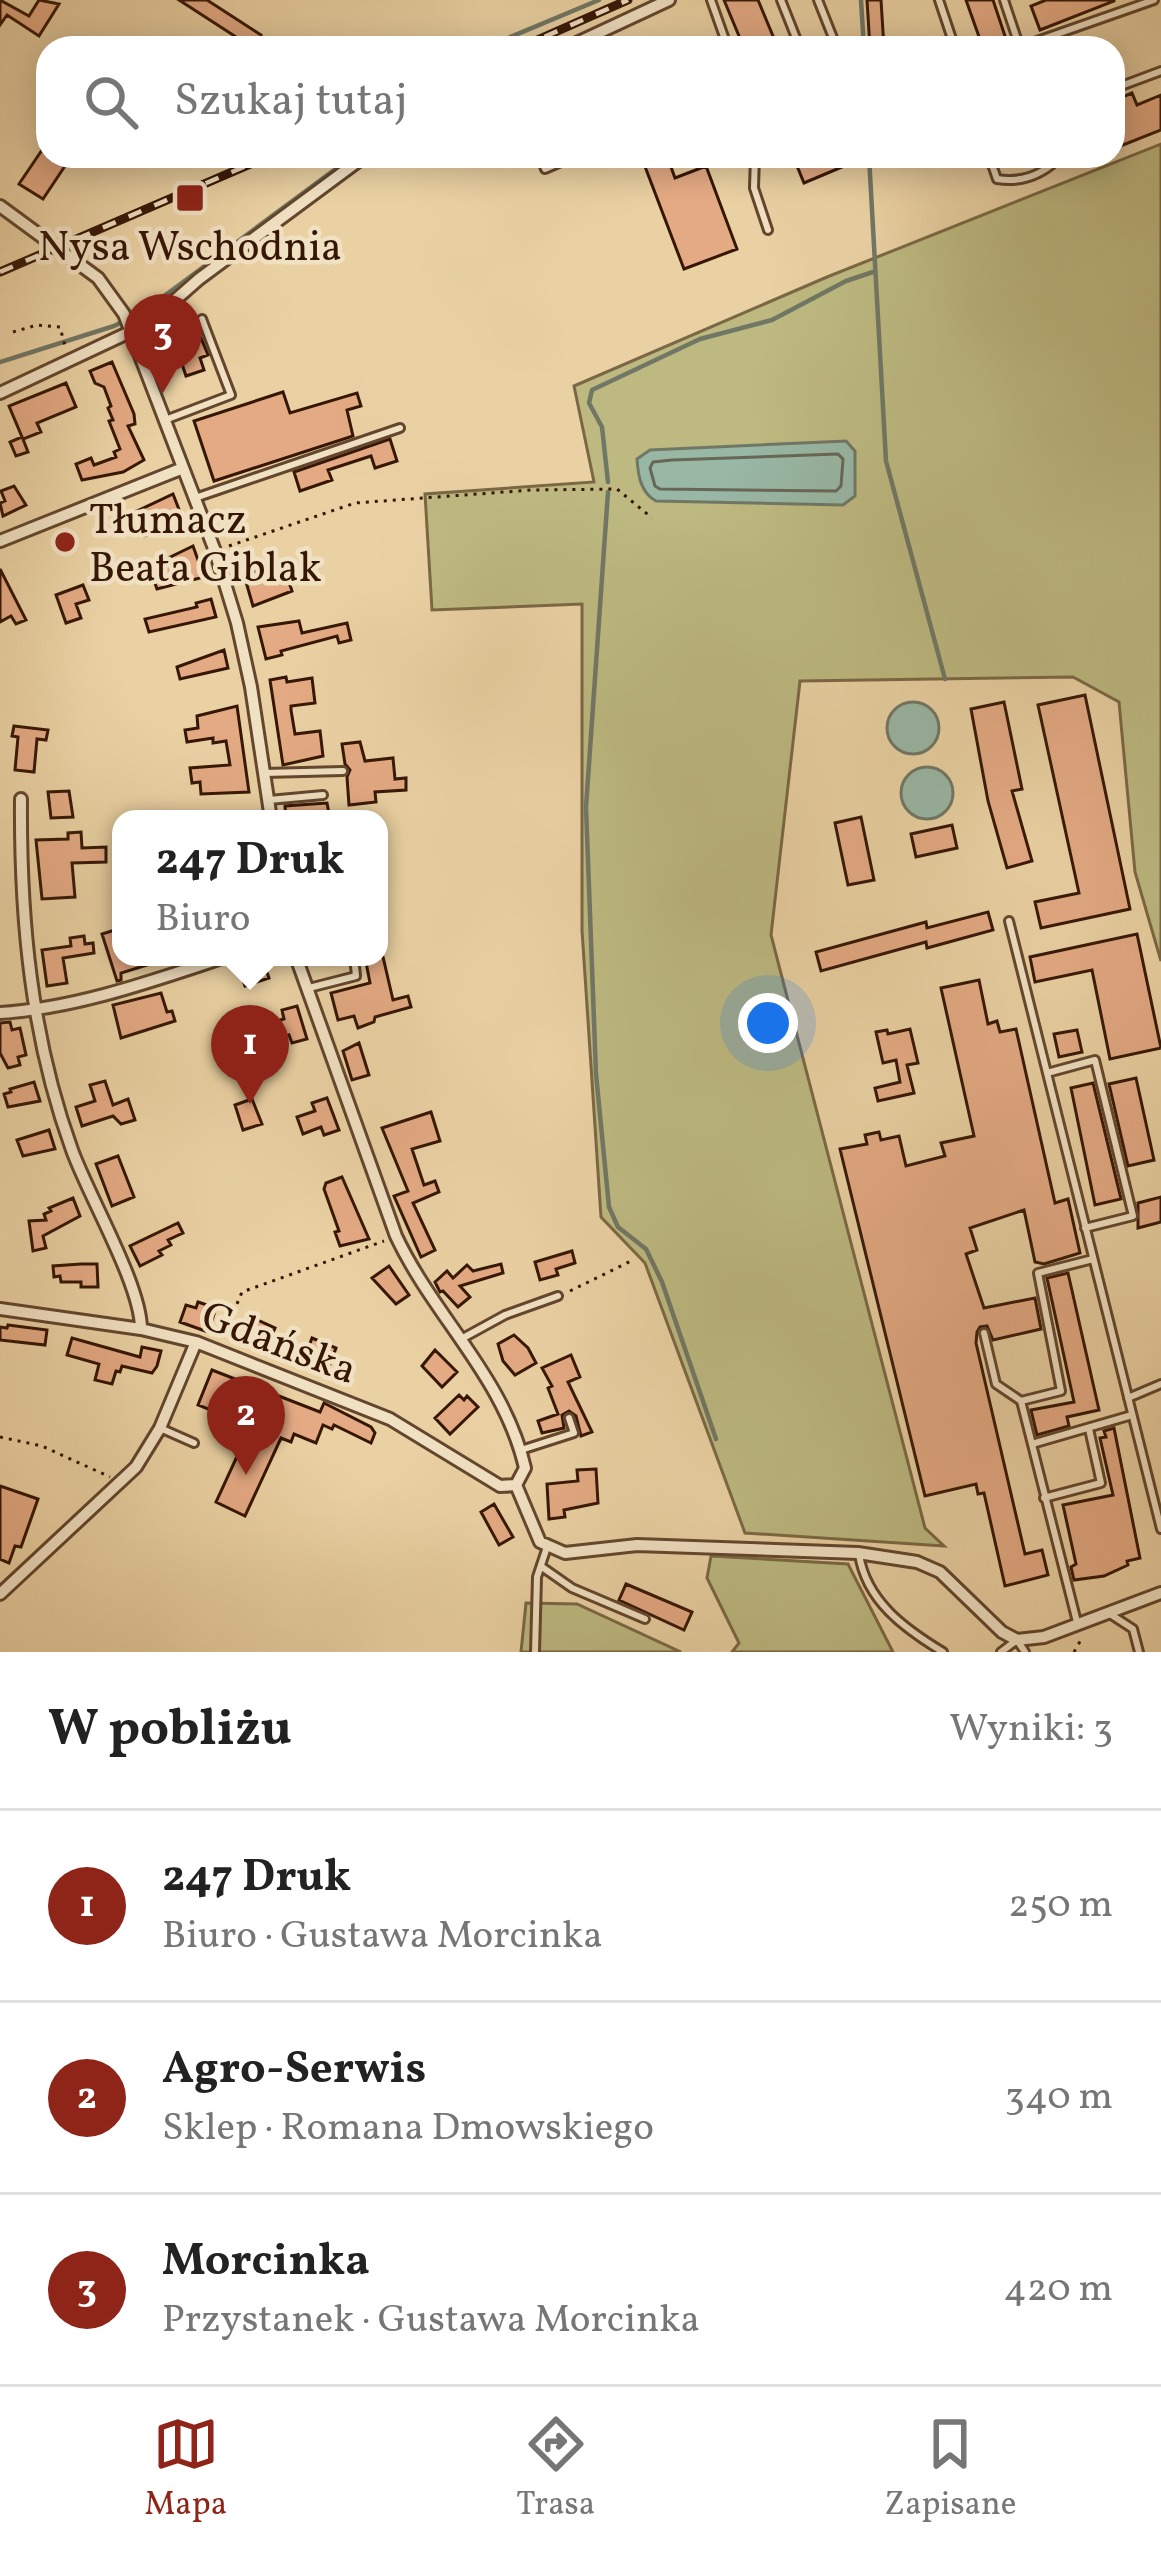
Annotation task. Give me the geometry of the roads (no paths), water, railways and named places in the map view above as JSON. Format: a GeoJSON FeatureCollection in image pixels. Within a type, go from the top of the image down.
{"type":"FeatureCollection","features":[{"type":"Feature","properties":{"kind":"street"},"geometry":{"type":"LineString","coordinates":[[608,36],[669,0]]}},
{"type":"Feature","properties":{"kind":"street"},"geometry":{"type":"LineString","coordinates":[[0,393],[128,324],[149,323],[199,279],[349,168]]}},
{"type":"Feature","properties":{"kind":"street"},"geometry":{"type":"LineString","coordinates":[[0,206],[98,278],[128,324],[215,551],[251,687],[270,810]]}},
{"type":"Feature","properties":{"kind":"street"},"geometry":{"type":"LineString","coordinates":[[0,541],[184,467]]}},
{"type":"Feature","properties":{"kind":"street"},"geometry":{"type":"LineString","coordinates":[[21,799],[22,890],[34,1010],[64,1127],[138,1303],[141,1329]]}},
{"type":"Feature","properties":{"kind":"street"},"geometry":{"type":"LineString","coordinates":[[0,1013],[85,1000],[196,966]]}},
{"type":"Feature","properties":{"kind":"street"},"geometry":{"type":"LineString","coordinates":[[299,966],[396,1236],[411,1269],[463,1338],[506,1411],[525,1468],[517,1485],[533,1532],[548,1547],[566,1552],[637,1545],[858,1553],[916,1562],[940,1572],[1016,1640],[1031,1641],[1161,1593]]}},
{"type":"Feature","properties":{"kind":"street","name":"Gdańska"},"geometry":{"type":"LineString","coordinates":[[0,1309],[141,1329],[196,1342],[390,1418],[500,1486],[517,1485]]}},
{"type":"Feature","properties":{"kind":"street"},"geometry":{"type":"LineString","coordinates":[[0,1594],[115,1480],[136,1467],[160,1428],[196,1342]]}},
{"type":"Feature","properties":{"kind":"lane"},"geometry":{"type":"LineString","coordinates":[[711,0],[724,36]]}},
{"type":"Feature","properties":{"kind":"lane"},"geometry":{"type":"LineString","coordinates":[[781,0],[795,36]]}},
{"type":"Feature","properties":{"kind":"lane"},"geometry":{"type":"LineString","coordinates":[[818,0],[832,36]]}},
{"type":"Feature","properties":{"kind":"lane"},"geometry":{"type":"LineString","coordinates":[[939,0],[951,36]]}},
{"type":"Feature","properties":{"kind":"lane"},"geometry":{"type":"LineString","coordinates":[[1054,36],[1154,0]]}},
{"type":"Feature","properties":{"kind":"lane"},"geometry":{"type":"LineString","coordinates":[[1008,1],[1017,36]]}},
{"type":"Feature","properties":{"kind":"lane"},"geometry":{"type":"LineString","coordinates":[[1125,84],[1161,71]]}},
{"type":"Feature","properties":{"kind":"lane"},"geometry":{"type":"LineString","coordinates":[[754,168],[754,188],[768,230]]}},
{"type":"Feature","properties":{"kind":"lane"},"geometry":{"type":"LineString","coordinates":[[994,168],[998,178],[1015,182],[1050,168]]}},
{"type":"Feature","properties":{"kind":"lane"},"geometry":{"type":"LineString","coordinates":[[164,420],[231,395],[202,319]]}},
{"type":"Feature","properties":{"kind":"lane"},"geometry":{"type":"LineString","coordinates":[[195,498],[400,428]]}},
{"type":"Feature","properties":{"kind":"lane"},"geometry":{"type":"LineString","coordinates":[[264,773],[343,771]]}},
{"type":"Feature","properties":{"kind":"lane"},"geometry":{"type":"LineString","coordinates":[[268,800],[322,795]]}},
{"type":"Feature","properties":{"kind":"lane"},"geometry":{"type":"LineString","coordinates":[[1009,921],[1161,1528]]}},
{"type":"Feature","properties":{"kind":"lane"},"geometry":{"type":"LineString","coordinates":[[306,989],[356,976],[355,966]]}},
{"type":"Feature","properties":{"kind":"lane"},"geometry":{"type":"LineString","coordinates":[[1047,1073],[1095,1060],[1128,1194],[1133,1216],[1085,1228]]}},
{"type":"Feature","properties":{"kind":"lane"},"geometry":{"type":"LineString","coordinates":[[1021,1401],[1061,1390],[1038,1273],[1093,1259]]}},
{"type":"Feature","properties":{"kind":"lane"},"geometry":{"type":"LineString","coordinates":[[463,1338],[505,1315],[558,1296]]}},
{"type":"Feature","properties":{"kind":"lane"},"geometry":{"type":"LineString","coordinates":[[984,1333],[997,1384],[1021,1401],[1078,1625]]}},
{"type":"Feature","properties":{"kind":"lane"},"geometry":{"type":"LineString","coordinates":[[1128,1398],[1161,1384]]}},
{"type":"Feature","properties":{"kind":"lane"},"geometry":{"type":"LineString","coordinates":[[1031,1444],[1132,1415]]}},
{"type":"Feature","properties":{"kind":"lane"},"geometry":{"type":"LineString","coordinates":[[521,1450],[574,1433],[569,1418]]}},
{"type":"Feature","properties":{"kind":"lane"},"geometry":{"type":"LineString","coordinates":[[160,1428],[194,1443]]}},
{"type":"Feature","properties":{"kind":"lane"},"geometry":{"type":"LineString","coordinates":[[1044,1498],[1101,1483],[1089,1429]]}},
{"type":"Feature","properties":{"kind":"lane"},"geometry":{"type":"LineString","coordinates":[[1151,1490],[1161,1485]]}},
{"type":"Feature","properties":{"kind":"lane"},"geometry":{"type":"LineString","coordinates":[[535,1652],[537,1577],[548,1547]]}},
{"type":"Feature","properties":{"kind":"lane"},"geometry":{"type":"LineString","coordinates":[[858,1553],[861,1571],[881,1602],[910,1632],[943,1652]]}},
{"type":"Feature","properties":{"kind":"lane"},"geometry":{"type":"LineString","coordinates":[[542,1567],[572,1588],[645,1619]]}},
{"type":"Feature","properties":{"kind":"lane"},"geometry":{"type":"LineString","coordinates":[[1110,1614],[1133,1629],[1139,1652]]}},
{"type":"Feature","properties":{"kind":"lane"},"geometry":{"type":"LineString","coordinates":[[1001,1652],[1016,1640],[1025,1652]]}},
{"type":"Feature","properties":{"kind":"water"},"geometry":{"type":"Polygon","coordinates":[[[846,441],[855,451],[855,496],[843,505],[656,501],[644,489],[638,472],[637,459],[650,450],[846,441]]]}},
{"type":"Feature","properties":{"kind":"water"},"geometry":{"type":"Polygon","coordinates":[[[913,702],[931,710],[939,728],[931,746],[913,754],[895,746],[887,728],[895,710],[913,702]]]}},
{"type":"Feature","properties":{"kind":"water"},"geometry":{"type":"Polygon","coordinates":[[[927,767],[945,775],[953,793],[945,811],[927,819],[909,811],[901,793],[909,775],[927,767]]]}},
{"type":"Feature","properties":{"kind":"waterway"},"geometry":{"type":"LineString","coordinates":[[513,36],[599,0]]}},
{"type":"Feature","properties":{"kind":"waterway"},"geometry":{"type":"LineString","coordinates":[[861,0],[863,36]]}},
{"type":"Feature","properties":{"kind":"waterway"},"geometry":{"type":"LineString","coordinates":[[0,362],[114,326],[144,311],[337,168]]}},
{"type":"Feature","properties":{"kind":"waterway"},"geometry":{"type":"LineString","coordinates":[[870,168],[886,461],[945,679]]}},
{"type":"Feature","properties":{"kind":"waterway"},"geometry":{"type":"LineString","coordinates":[[608,482],[602,427],[589,403],[592,390],[700,339],[772,320],[873,272]]}},
{"type":"Feature","properties":{"kind":"waterway"},"geometry":{"type":"LineString","coordinates":[[608,492],[586,807],[596,1074],[609,1207],[618,1227],[646,1249],[662,1282],[716,1439]]}},
{"type":"Feature","properties":{"kind":"railway"},"geometry":{"type":"LineString","coordinates":[[546,36],[628,0]]}},
{"type":"Feature","properties":{"kind":"railway"},"geometry":{"type":"LineString","coordinates":[[0,272],[241,168]]}},
{"type":"Feature","properties":{"kind":"place","name":"Nysa Wschodnia"},"geometry":{"type":"Point","coordinates":[190,198]}},
{"type":"Feature","properties":{"kind":"place","name":"Morcinka"},"geometry":{"type":"Point","coordinates":[163,393]}},
{"type":"Feature","properties":{"kind":"place","name":"Tłumacz Beata Giblak"},"geometry":{"type":"Point","coordinates":[65,542]}},
{"type":"Feature","properties":{"kind":"place","name":"247 Druk"},"geometry":{"type":"Point","coordinates":[250,1104]}},
{"type":"Feature","properties":{"kind":"place","name":"Agro-Serwis"},"geometry":{"type":"Point","coordinates":[246,1475]}}]}
